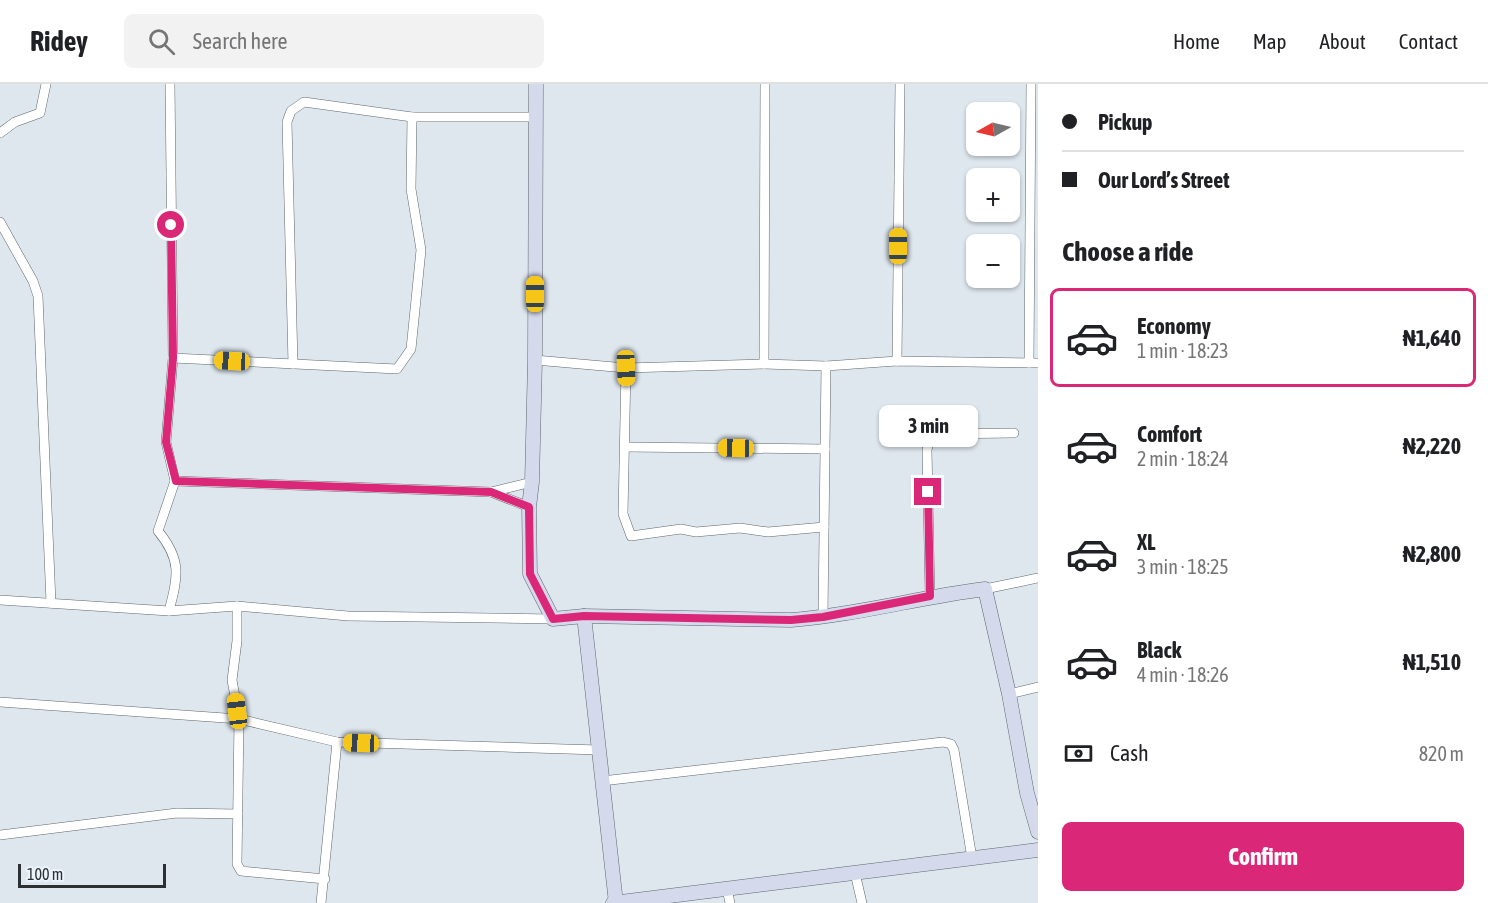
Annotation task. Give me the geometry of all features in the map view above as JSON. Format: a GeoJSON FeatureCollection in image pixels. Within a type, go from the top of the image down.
{"type":"FeatureCollection","features":[{"type":"Feature","properties":{"kind":"street"},"geometry":{"type":"LineString","coordinates":[[0,134],[15,122],[40,113],[46,84]]}},
{"type":"Feature","properties":{"kind":"street"},"geometry":{"type":"LineString","coordinates":[[169,611],[178,579],[171,548],[158,531],[176,481],[166,442],[173,358],[170,84]]}},
{"type":"Feature","properties":{"kind":"street"},"geometry":{"type":"LineString","coordinates":[[536,84],[535,360],[532,482],[529,507],[530,574],[553,619]]}},
{"type":"Feature","properties":{"kind":"street"},"geometry":{"type":"LineString","coordinates":[[764,364],[765,84]]}},
{"type":"Feature","properties":{"kind":"street"},"geometry":{"type":"LineString","coordinates":[[897,361],[900,84]]}},
{"type":"Feature","properties":{"kind":"street"},"geometry":{"type":"LineString","coordinates":[[535,360],[626,368],[764,364],[826,366],[897,361],[1033,363],[1031,84]]}},
{"type":"Feature","properties":{"kind":"street"},"geometry":{"type":"LineString","coordinates":[[292,364],[287,122],[291,111],[304,102],[412,117],[535,117]]}},
{"type":"Feature","properties":{"kind":"street"},"geometry":{"type":"LineString","coordinates":[[173,358],[397,369],[411,349],[421,250],[412,208],[412,117]]}},
{"type":"Feature","properties":{"kind":"street"},"geometry":{"type":"LineString","coordinates":[[0,222],[33,281],[38,296],[51,603]]}},
{"type":"Feature","properties":{"kind":"street"},"geometry":{"type":"LineString","coordinates":[[823,617],[826,366]]}},
{"type":"Feature","properties":{"kind":"street"},"geometry":{"type":"LineString","coordinates":[[626,368],[623,514],[631,536],[681,529],[696,532],[740,528],[768,532],[824,527]]}},
{"type":"Feature","properties":{"kind":"street"},"geometry":{"type":"LineString","coordinates":[[930,596],[927,450],[930,438],[938,434],[1014,433]]}},
{"type":"Feature","properties":{"kind":"street"},"geometry":{"type":"LineString","coordinates":[[625,447],[825,449]]}},
{"type":"Feature","properties":{"kind":"street"},"geometry":{"type":"LineString","coordinates":[[176,481],[491,492],[532,482]]}},
{"type":"Feature","properties":{"kind":"street"},"geometry":{"type":"LineString","coordinates":[[491,492],[529,507]]}},
{"type":"Feature","properties":{"kind":"street"},"geometry":{"type":"LineString","coordinates":[[0,600],[169,611],[237,606],[348,616],[553,619],[584,616],[791,620],[823,617],[1038,578]]}},
{"type":"Feature","properties":{"kind":"street"},"geometry":{"type":"LineString","coordinates":[[985,589],[1033,791],[1038,832]]}},
{"type":"Feature","properties":{"kind":"street"},"geometry":{"type":"LineString","coordinates":[[237,606],[237,641],[232,680],[239,719],[237,864],[241,871],[325,879]]}},
{"type":"Feature","properties":{"kind":"street"},"geometry":{"type":"LineString","coordinates":[[584,616],[615,903],[1038,850]]}},
{"type":"Feature","properties":{"kind":"street"},"geometry":{"type":"LineString","coordinates":[[1009,694],[1038,687]]}},
{"type":"Feature","properties":{"kind":"street"},"geometry":{"type":"LineString","coordinates":[[0,702],[239,719],[337,742],[599,750]]}},
{"type":"Feature","properties":{"kind":"street"},"geometry":{"type":"LineString","coordinates":[[321,903],[337,742]]}},
{"type":"Feature","properties":{"kind":"street"},"geometry":{"type":"LineString","coordinates":[[602,781],[943,742],[951,744],[954,750],[972,858]]}},
{"type":"Feature","properties":{"kind":"street"},"geometry":{"type":"LineString","coordinates":[[0,835],[177,813],[237,814]]}},
{"type":"Feature","properties":{"kind":"street"},"geometry":{"type":"LineString","coordinates":[[855,873],[862,903]]}},
{"type":"Feature","properties":{"kind":"street"},"geometry":{"type":"LineString","coordinates":[[727,889],[730,903]]}},
{"type":"Feature","properties":{"kind":"route"},"geometry":{"type":"LineString","coordinates":[[171,225],[173,358],[166,442],[176,481],[491,492],[529,507],[530,574],[553,619],[584,616],[791,620],[823,617],[930,596],[928,492]]}}]}
